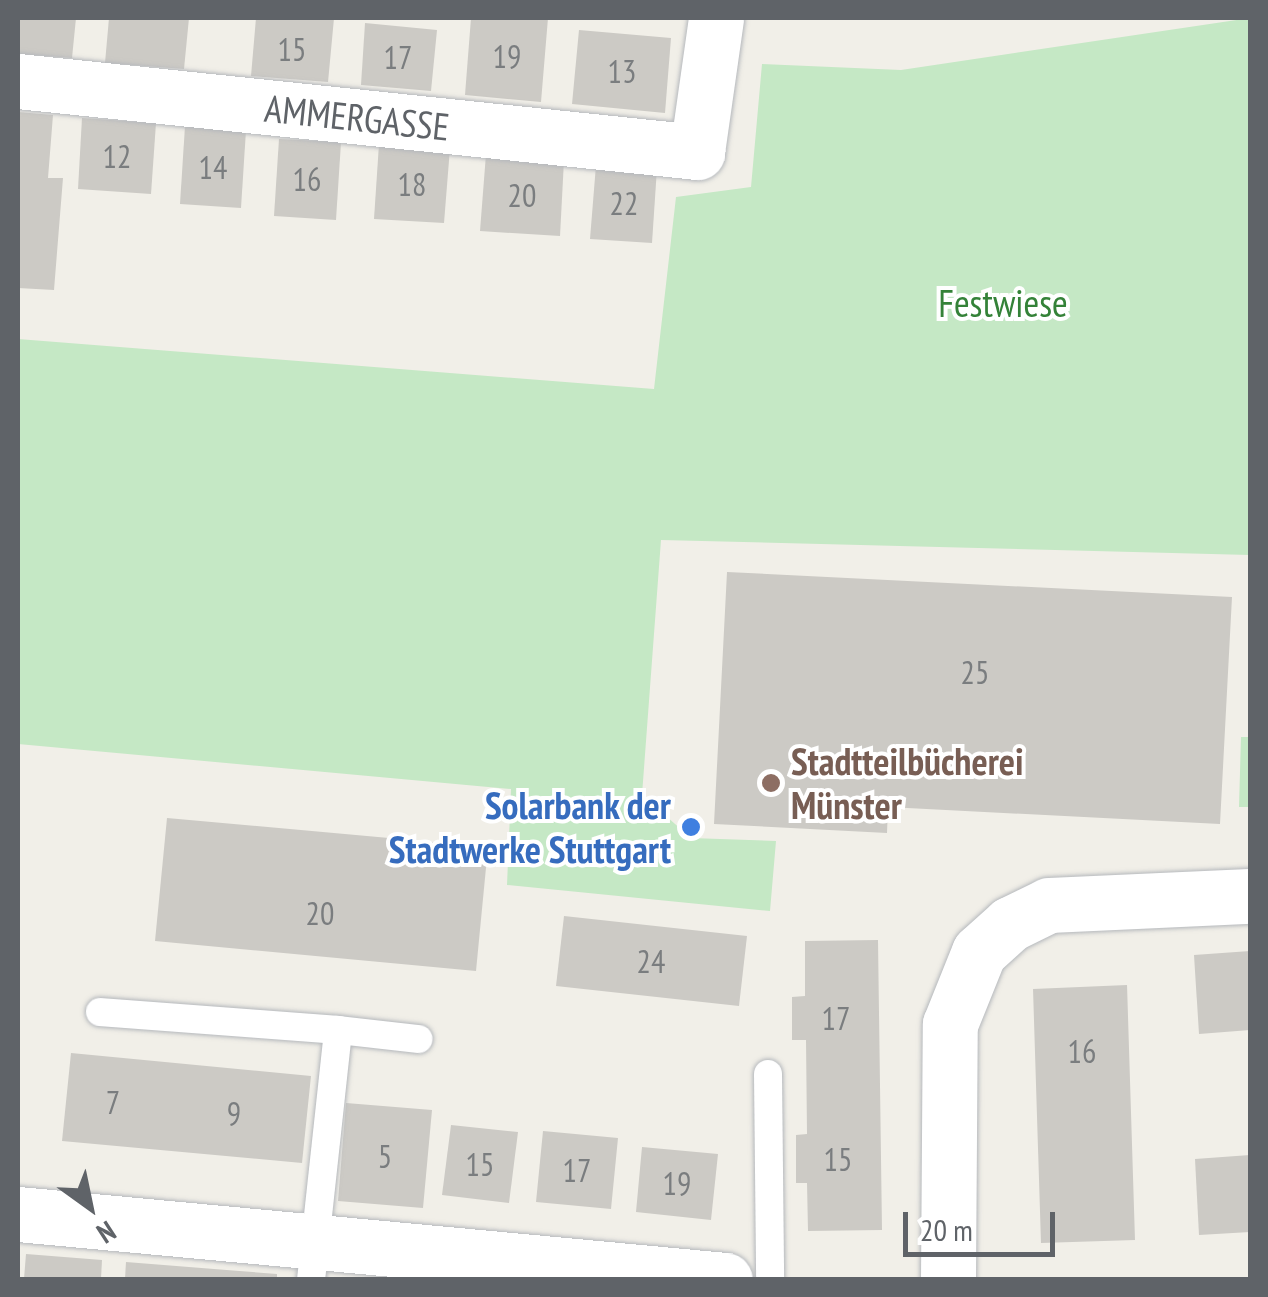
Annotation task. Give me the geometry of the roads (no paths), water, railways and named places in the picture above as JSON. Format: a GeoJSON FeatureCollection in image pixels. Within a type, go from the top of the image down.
{"type":"FeatureCollection","features":[{"type":"Feature","properties":{"kind":"street","name":"AMMERGASSE"},"geometry":{"type":"LineString","coordinates":[[18,82],[697,152],[716,18]]}},
{"type":"Feature","properties":{"kind":"street"},"geometry":{"type":"LineString","coordinates":[[948,1280],[950,1024],[961,984],[979,952],[1010,924],[1049,904],[1250,896]]}},
{"type":"Feature","properties":{"kind":"street"},"geometry":{"type":"LineString","coordinates":[[18,1214],[312,1260],[725,1280]]}},
{"type":"Feature","properties":{"kind":"lane"},"geometry":{"type":"LineString","coordinates":[[100,1012],[418,1039]]}},
{"type":"Feature","properties":{"kind":"lane"},"geometry":{"type":"LineString","coordinates":[[312,1260],[338,1030]]}},
{"type":"Feature","properties":{"kind":"lane"},"geometry":{"type":"LineString","coordinates":[[768,1074],[770,1280]]}},
{"type":"Feature","properties":{"kind":"place","name":"Stadtteilbücherei Münster"},"geometry":{"type":"Point","coordinates":[771,783]}},
{"type":"Feature","properties":{"kind":"place","name":"Solarbank der Stadtwerke Stuttgart"},"geometry":{"type":"Point","coordinates":[691,827]}},
{"type":"Feature","properties":{"kind":"park label","name":"Festwiese"},"geometry":{"type":"Point","coordinates":[1003,303]}}]}
